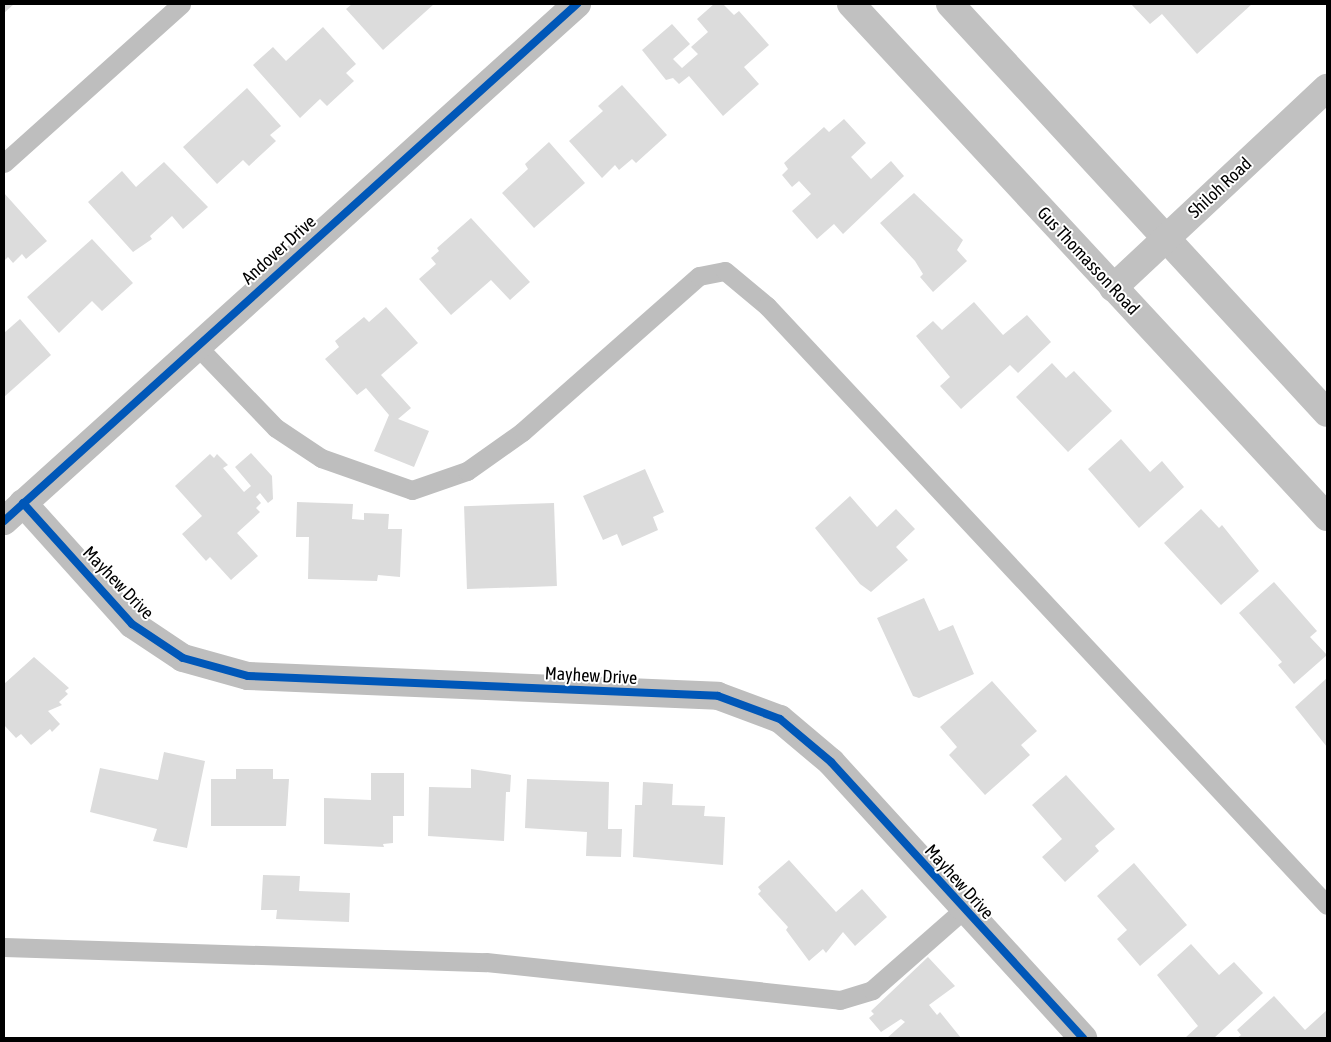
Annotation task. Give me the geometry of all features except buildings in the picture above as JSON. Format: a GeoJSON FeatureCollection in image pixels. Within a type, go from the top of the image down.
{"type":"FeatureCollection","features":[{"type":"Feature","properties":{"kind":"main road","name":"Gus Thomasson Road"},"geometry":{"type":"LineString","coordinates":[[851,4],[1327,517]]}},
{"type":"Feature","properties":{"kind":"main road"},"geometry":{"type":"LineString","coordinates":[[950,4],[1327,413]]}},
{"type":"Feature","properties":{"kind":"main road","name":"Shiloh Road"},"geometry":{"type":"LineString","coordinates":[[1113,288],[1327,88]]}},
{"type":"Feature","properties":{"kind":"street","name":"Andover Drive"},"geometry":{"type":"LineString","coordinates":[[13,512],[196,345],[577,4]]}},
{"type":"Feature","properties":{"kind":"street","name":"Mayhew Drive"},"geometry":{"type":"LineString","coordinates":[[13,512],[132,624],[183,658],[248,676],[718,696],[780,719],[831,762],[963,910],[1083,1038]]}},
{"type":"Feature","properties":{"kind":"lane"},"geometry":{"type":"LineString","coordinates":[[4,163],[181,4]]}},
{"type":"Feature","properties":{"kind":"lane"},"geometry":{"type":"LineString","coordinates":[[196,345],[276,428],[321,458],[412,490],[467,471],[522,432],[699,276],[725,271],[767,306],[1327,905]]}},
{"type":"Feature","properties":{"kind":"lane"},"geometry":{"type":"LineString","coordinates":[[4,947],[486,962],[840,1000],[872,990],[963,910]]}},
{"type":"Feature","properties":{"kind":"cycle path"},"geometry":{"type":"LineString","coordinates":[[4,521],[577,4]]}},
{"type":"Feature","properties":{"kind":"cycle path"},"geometry":{"type":"LineString","coordinates":[[23,503],[132,624],[183,658],[248,676],[718,696],[780,719],[831,762],[1083,1038]]}}]}
